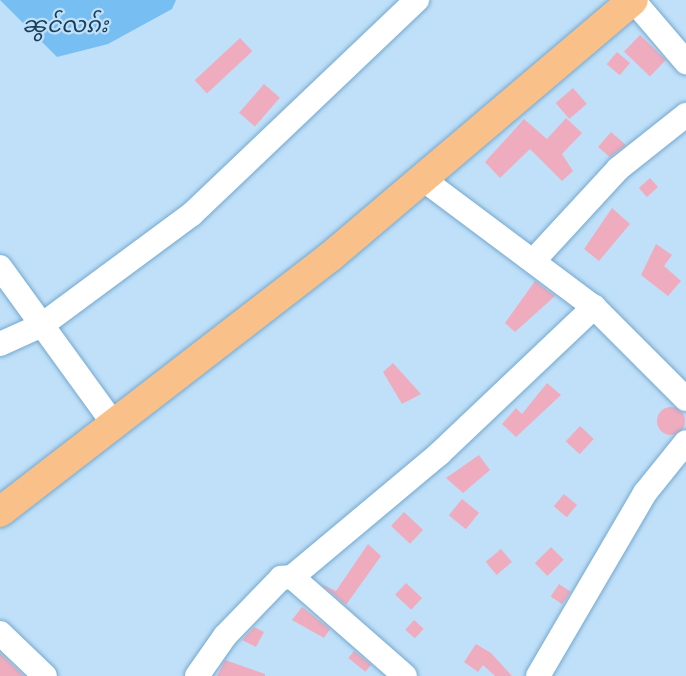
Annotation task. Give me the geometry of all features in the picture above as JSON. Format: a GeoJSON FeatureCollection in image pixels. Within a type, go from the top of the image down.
{"type":"FeatureCollection","features":[{"type":"Feature","properties":{"kind":"main road"},"geometry":{"type":"LineString","coordinates":[[0,512],[424,180],[633,0]]}},
{"type":"Feature","properties":{"kind":"street"},"geometry":{"type":"LineString","coordinates":[[0,344],[42,325],[192,214],[417,0]]}},
{"type":"Feature","properties":{"kind":"street"},"geometry":{"type":"LineString","coordinates":[[633,0],[686,62]]}},
{"type":"Feature","properties":{"kind":"street"},"geometry":{"type":"LineString","coordinates":[[535,259],[618,169],[686,115]]}},
{"type":"Feature","properties":{"kind":"street"},"geometry":{"type":"LineString","coordinates":[[424,180],[535,259],[594,307],[686,399]]}},
{"type":"Feature","properties":{"kind":"street"},"geometry":{"type":"LineString","coordinates":[[0,267],[113,423]]}},
{"type":"Feature","properties":{"kind":"street"},"geometry":{"type":"LineString","coordinates":[[197,676],[225,636],[281,578],[292,577],[439,454],[594,307]]}},
{"type":"Feature","properties":{"kind":"street"},"geometry":{"type":"LineString","coordinates":[[538,676],[645,493],[686,442]]}},
{"type":"Feature","properties":{"kind":"street"},"geometry":{"type":"LineString","coordinates":[[292,577],[405,676]]}},
{"type":"Feature","properties":{"kind":"street"},"geometry":{"type":"LineString","coordinates":[[0,633],[45,676]]}},
{"type":"Feature","properties":{"kind":"water","name":"ၼွင်လၵ်း"},"geometry":{"type":"Polygon","coordinates":[[[0,0],[176,0],[172,9],[108,44],[57,57],[0,0]]]}},
{"type":"Feature","properties":{"kind":"building"},"geometry":{"type":"Polygon","coordinates":[[[640,35],[666,60],[650,77],[624,52],[640,35]]]}},
{"type":"Feature","properties":{"kind":"building"},"geometry":{"type":"Polygon","coordinates":[[[240,38],[252,51],[207,93],[195,80],[240,38]]]}},
{"type":"Feature","properties":{"kind":"building"},"geometry":{"type":"Polygon","coordinates":[[[617,52],[630,63],[620,75],[607,64],[617,52]]]}},
{"type":"Feature","properties":{"kind":"building"},"geometry":{"type":"Polygon","coordinates":[[[264,84],[280,98],[255,126],[239,113],[264,84]]]}},
{"type":"Feature","properties":{"kind":"building"},"geometry":{"type":"Polygon","coordinates":[[[573,88],[587,104],[569,119],[556,103],[573,88]]]}},
{"type":"Feature","properties":{"kind":"building"},"geometry":{"type":"Polygon","coordinates":[[[566,118],[582,133],[562,154],[573,171],[562,181],[530,149],[500,178],[485,162],[524,119],[547,139],[566,118]]]}},
{"type":"Feature","properties":{"kind":"building"},"geometry":{"type":"Polygon","coordinates":[[[611,132],[626,145],[610,157],[598,147],[611,132]]]}},
{"type":"Feature","properties":{"kind":"building"},"geometry":{"type":"Polygon","coordinates":[[[650,178],[658,187],[647,197],[639,188],[650,178]]]}},
{"type":"Feature","properties":{"kind":"building"},"geometry":{"type":"Polygon","coordinates":[[[612,208],[630,224],[599,261],[584,249],[612,208]]]}},
{"type":"Feature","properties":{"kind":"building"},"geometry":{"type":"Polygon","coordinates":[[[656,244],[672,255],[664,266],[681,281],[668,296],[641,275],[656,244]]]}},
{"type":"Feature","properties":{"kind":"building"},"geometry":{"type":"Polygon","coordinates":[[[535,281],[555,296],[515,332],[505,323],[535,281]]]}},
{"type":"Feature","properties":{"kind":"building"},"geometry":{"type":"Polygon","coordinates":[[[393,363],[421,394],[402,404],[383,372],[393,363]]]}},
{"type":"Feature","properties":{"kind":"building"},"geometry":{"type":"Polygon","coordinates":[[[547,383],[561,395],[516,437],[502,424],[516,408],[522,414],[547,383]]]}},
{"type":"Feature","properties":{"kind":"building"},"geometry":{"type":"Polygon","coordinates":[[[671,407],[681,411],[685,421],[681,431],[671,435],[661,431],[657,421],[661,411],[671,407]]]}},
{"type":"Feature","properties":{"kind":"building"},"geometry":{"type":"Polygon","coordinates":[[[580,426],[594,439],[580,454],[566,441],[580,426]]]}},
{"type":"Feature","properties":{"kind":"building"},"geometry":{"type":"Polygon","coordinates":[[[479,455],[490,470],[463,493],[446,478],[479,455]]]}},
{"type":"Feature","properties":{"kind":"building"},"geometry":{"type":"Polygon","coordinates":[[[564,494],[577,505],[567,517],[554,506],[564,494]]]}},
{"type":"Feature","properties":{"kind":"building"},"geometry":{"type":"Polygon","coordinates":[[[462,499],[479,513],[466,529],[449,515],[462,499]]]}},
{"type":"Feature","properties":{"kind":"building"},"geometry":{"type":"Polygon","coordinates":[[[404,512],[423,530],[410,544],[391,526],[404,512]]]}},
{"type":"Feature","properties":{"kind":"building"},"geometry":{"type":"Polygon","coordinates":[[[368,544],[381,556],[346,605],[321,584],[336,591],[368,544]]]}},
{"type":"Feature","properties":{"kind":"building"},"geometry":{"type":"Polygon","coordinates":[[[551,547],[564,560],[547,576],[535,563],[551,547]]]}},
{"type":"Feature","properties":{"kind":"building"},"geometry":{"type":"Polygon","coordinates":[[[501,549],[512,562],[497,575],[486,562],[501,549]]]}},
{"type":"Feature","properties":{"kind":"building"},"geometry":{"type":"Polygon","coordinates":[[[406,583],[422,598],[411,610],[395,595],[406,583]]]}},
{"type":"Feature","properties":{"kind":"building"},"geometry":{"type":"Polygon","coordinates":[[[559,584],[571,592],[562,604],[551,596],[559,584]]]}},
{"type":"Feature","properties":{"kind":"building"},"geometry":{"type":"Polygon","coordinates":[[[302,607],[330,629],[324,638],[292,620],[302,607]]]}},
{"type":"Feature","properties":{"kind":"building"},"geometry":{"type":"Polygon","coordinates":[[[414,620],[424,629],[415,638],[405,630],[414,620]]]}},
{"type":"Feature","properties":{"kind":"building"},"geometry":{"type":"Polygon","coordinates":[[[254,627],[264,632],[256,647],[242,640],[254,627]]]}},
{"type":"Feature","properties":{"kind":"building"},"geometry":{"type":"Polygon","coordinates":[[[476,644],[491,653],[512,676],[495,676],[483,665],[478,672],[464,662],[476,644]]]}},
{"type":"Feature","properties":{"kind":"building"},"geometry":{"type":"Polygon","coordinates":[[[354,651],[371,665],[365,672],[348,658],[354,651]]]}},
{"type":"Feature","properties":{"kind":"building"},"geometry":{"type":"Polygon","coordinates":[[[0,653],[24,676],[0,676],[0,653]]]}},
{"type":"Feature","properties":{"kind":"building"},"geometry":{"type":"Polygon","coordinates":[[[225,660],[265,674],[265,676],[217,676],[225,660]]]}}]}
